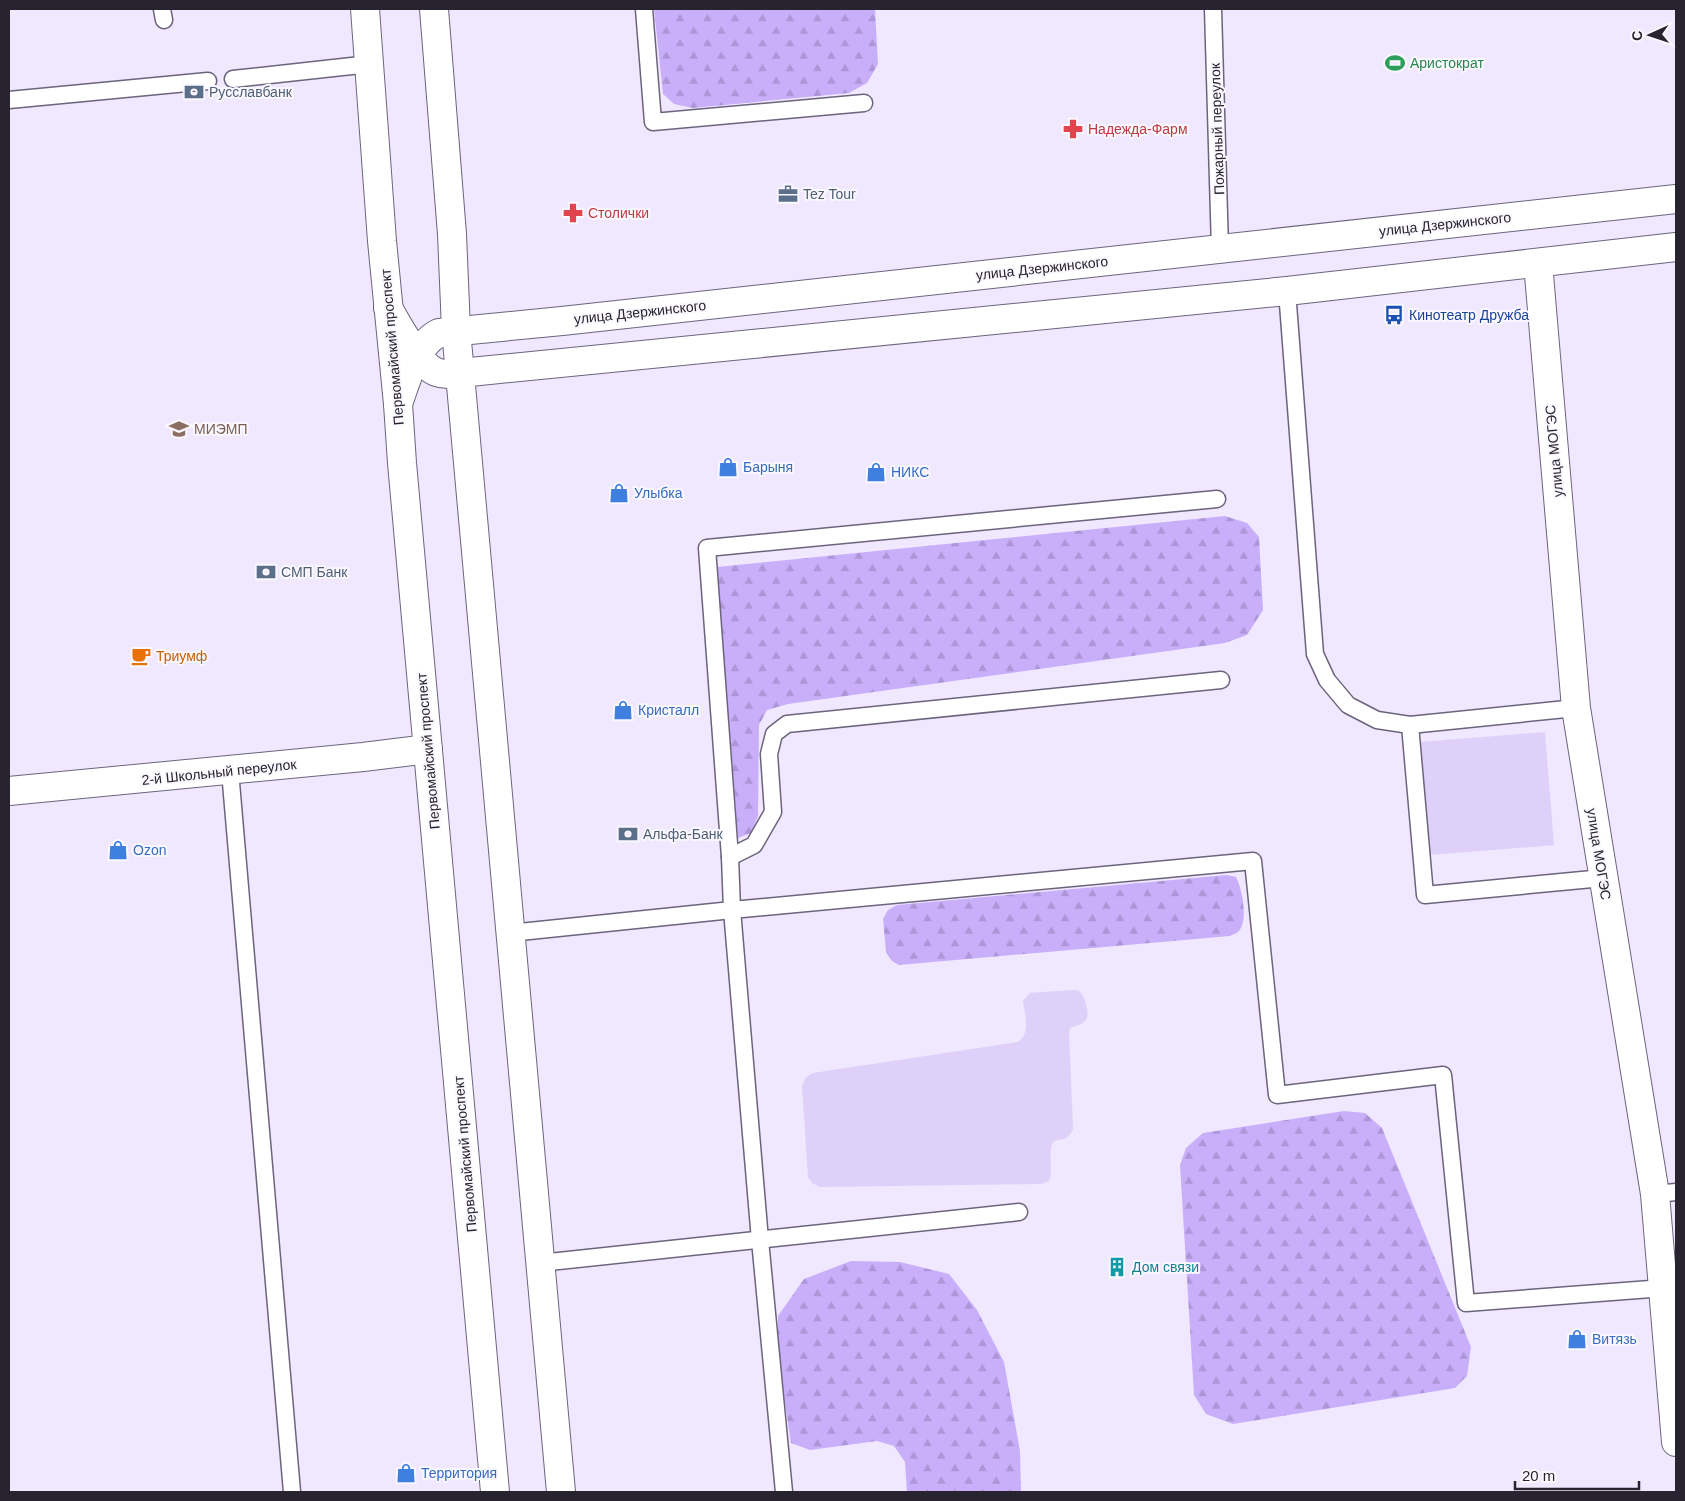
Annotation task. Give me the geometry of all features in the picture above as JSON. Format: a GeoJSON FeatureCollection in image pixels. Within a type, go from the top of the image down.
{"type":"FeatureCollection","features":[{"type":"Feature","properties":{"kind":"main road","name":"Первомайский проспект"},"geometry":{"type":"LineString","coordinates":[[365,9],[382,241],[496,1492]]}},
{"type":"Feature","properties":{"kind":"main road"},"geometry":{"type":"LineString","coordinates":[[434,9],[452,234],[456,330],[561,1492]]}},
{"type":"Feature","properties":{"kind":"main road","name":"улица Дзержинского"},"geometry":{"type":"LineString","coordinates":[[398,404],[418,355],[427,341],[439,333],[456,330],[562,321],[1676,199]]}},
{"type":"Feature","properties":{"kind":"main road"},"geometry":{"type":"LineString","coordinates":[[388,308],[418,355],[429,368],[444,374],[1288,291],[1676,248]]}},
{"type":"Feature","properties":{"kind":"main road","name":"улица МОГЭС"},"geometry":{"type":"LineString","coordinates":[[1538,263],[1576,708],[1603,878],[1666,1193],[1664,1288],[1676,1442]]}},
{"type":"Feature","properties":{"kind":"main road","name":"2-й Школьный переулок"},"geometry":{"type":"LineString","coordinates":[[9,792],[230,771],[428,749]]}},
{"type":"Feature","properties":{"kind":"lane"},"geometry":{"type":"LineString","coordinates":[[644,9],[653,122],[864,103]]}},
{"type":"Feature","properties":{"kind":"lane","name":"Пожарный переулок"},"geometry":{"type":"LineString","coordinates":[[1213,9],[1220,249]]}},
{"type":"Feature","properties":{"kind":"lane"},"geometry":{"type":"LineString","coordinates":[[233,79],[370,64]]}},
{"type":"Feature","properties":{"kind":"lane"},"geometry":{"type":"LineString","coordinates":[[9,100],[208,81]]}},
{"type":"Feature","properties":{"kind":"lane"},"geometry":{"type":"LineString","coordinates":[[1288,291],[1290,340],[1315,654],[1327,680],[1348,705],[1377,720],[1410,725],[1576,708]]}},
{"type":"Feature","properties":{"kind":"lane"},"geometry":{"type":"LineString","coordinates":[[784,1492],[732,910],[730,857],[707,548],[1217,499]]}},
{"type":"Feature","properties":{"kind":"lane"},"geometry":{"type":"LineString","coordinates":[[730,857],[754,845],[773,812],[769,754],[774,734],[787,724],[1221,680]]}},
{"type":"Feature","properties":{"kind":"lane"},"geometry":{"type":"LineString","coordinates":[[1410,725],[1425,895],[1603,878]]}},
{"type":"Feature","properties":{"kind":"lane"},"geometry":{"type":"LineString","coordinates":[[230,771],[292,1492]]}},
{"type":"Feature","properties":{"kind":"lane"},"geometry":{"type":"LineString","coordinates":[[510,932],[1253,861],[1277,1095],[1443,1075],[1466,1303],[1664,1288]]}},
{"type":"Feature","properties":{"kind":"lane"},"geometry":{"type":"LineString","coordinates":[[540,1263],[1019,1212]]}},
{"type":"Feature","properties":{"kind":"shaded area"},"geometry":{"type":"Polygon","coordinates":[[[1545,732],[1554,845],[1429,855],[1420,742],[1545,732]]]}},
{"type":"Feature","properties":{"kind":"shaded area"},"geometry":{"type":"Polygon","coordinates":[[[1079,991],[1082,994],[1087,1018],[1084,1022],[1070,1028],[1073,1129],[1067,1138],[1053,1142],[1049,1181],[1041,1184],[820,1187],[812,1183],[808,1177],[802,1086],[806,1077],[813,1073],[1018,1042],[1025,1034],[1026,1029],[1023,1001],[1030,993],[1079,991]]]}},
{"type":"Feature","properties":{"kind":"green space"},"geometry":{"type":"Polygon","coordinates":[[[654,9],[875,9],[878,64],[867,83],[849,93],[693,108],[674,104],[663,94],[654,9]]]}},
{"type":"Feature","properties":{"kind":"green space"},"geometry":{"type":"Polygon","coordinates":[[[1225,516],[1247,523],[1259,537],[1263,610],[1247,635],[1225,643],[788,704],[767,710],[759,725],[758,816],[751,833],[738,838],[717,567],[1225,516]]]}},
{"type":"Feature","properties":{"kind":"green space"},"geometry":{"type":"Polygon","coordinates":[[[1227,875],[1236,877],[1242,897],[1244,913],[1241,927],[1237,933],[1230,936],[899,965],[892,961],[886,952],[883,919],[888,910],[897,905],[1227,875]]]}},
{"type":"Feature","properties":{"kind":"green space"},"geometry":{"type":"Polygon","coordinates":[[[1344,1111],[1365,1113],[1382,1128],[1471,1347],[1467,1376],[1455,1388],[1233,1424],[1206,1414],[1194,1395],[1180,1165],[1186,1148],[1203,1133],[1344,1111]]]}},
{"type":"Feature","properties":{"kind":"green space"},"geometry":{"type":"Polygon","coordinates":[[[851,1261],[900,1262],[949,1274],[977,1310],[1004,1362],[1020,1451],[1021,1492],[907,1492],[905,1462],[894,1446],[877,1441],[810,1450],[791,1443],[778,1357],[778,1316],[804,1279],[851,1261]]]}},
{"type":"Feature","properties":{"kind":"place","name":"Аристократ"},"geometry":{"type":"Point","coordinates":[1395,63]}},
{"type":"Feature","properties":{"kind":"place","name":"Русславбанк"},"geometry":{"type":"Point","coordinates":[194,92]}},
{"type":"Feature","properties":{"kind":"place","name":"Надежда-Фарм"},"geometry":{"type":"Point","coordinates":[1073,129]}},
{"type":"Feature","properties":{"kind":"place","name":"Tez Tour"},"geometry":{"type":"Point","coordinates":[788,194]}},
{"type":"Feature","properties":{"kind":"place","name":"Столички"},"geometry":{"type":"Point","coordinates":[573,213]}},
{"type":"Feature","properties":{"kind":"place","name":"Кинотеатр Дружба"},"geometry":{"type":"Point","coordinates":[1394,315]}},
{"type":"Feature","properties":{"kind":"place","name":"МИЭМП"},"geometry":{"type":"Point","coordinates":[179,429]}},
{"type":"Feature","properties":{"kind":"place","name":"Барыня"},"geometry":{"type":"Point","coordinates":[728,467]}},
{"type":"Feature","properties":{"kind":"place","name":"НИКС"},"geometry":{"type":"Point","coordinates":[876,472]}},
{"type":"Feature","properties":{"kind":"place","name":"Улыбка"},"geometry":{"type":"Point","coordinates":[619,493]}},
{"type":"Feature","properties":{"kind":"place","name":"СМП Банк"},"geometry":{"type":"Point","coordinates":[266,572]}},
{"type":"Feature","properties":{"kind":"place","name":"Триумф"},"geometry":{"type":"Point","coordinates":[141,656]}},
{"type":"Feature","properties":{"kind":"place","name":"Кристалл"},"geometry":{"type":"Point","coordinates":[623,710]}},
{"type":"Feature","properties":{"kind":"place","name":"Альфа-Банк"},"geometry":{"type":"Point","coordinates":[628,834]}},
{"type":"Feature","properties":{"kind":"place","name":"Ozon"},"geometry":{"type":"Point","coordinates":[118,850]}},
{"type":"Feature","properties":{"kind":"place","name":"Дом связи"},"geometry":{"type":"Point","coordinates":[1117,1267]}},
{"type":"Feature","properties":{"kind":"place","name":"Витязь"},"geometry":{"type":"Point","coordinates":[1577,1339]}},
{"type":"Feature","properties":{"kind":"place","name":"Территория"},"geometry":{"type":"Point","coordinates":[406,1473]}}]}
